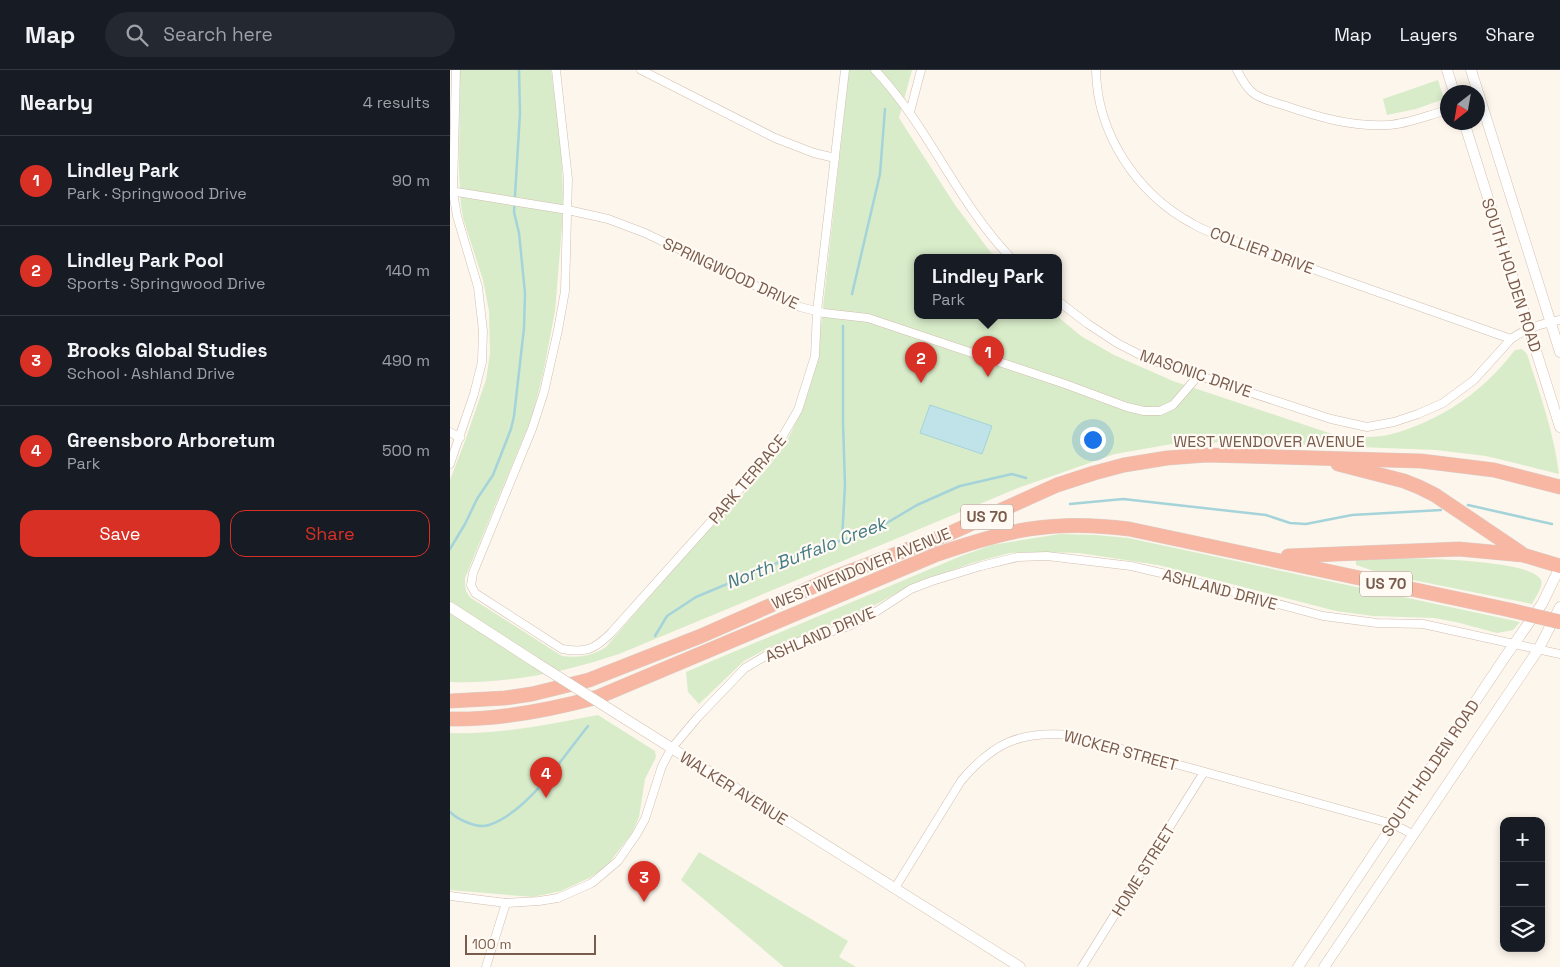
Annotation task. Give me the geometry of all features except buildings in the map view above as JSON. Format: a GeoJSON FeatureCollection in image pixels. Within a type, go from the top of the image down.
{"type":"FeatureCollection","features":[{"type":"Feature","properties":{"kind":"highway","name":"WEST WENDOVER AVENUE"},"geometry":{"type":"LineString","coordinates":[[450,701],[523,696],[589,680],[701,636],[835,578],[946,535],[1057,485],[1094,473],[1142,462],[1207,455],[1386,459],[1494,470],[1560,487]]}},
{"type":"Feature","properties":{"kind":"highway"},"geometry":{"type":"LineString","coordinates":[[1320,459],[1404,481],[1419,487],[1435,495],[1523,555]]}},
{"type":"Feature","properties":{"kind":"highway","name":"WEST WENDOVER AVENUE"},"geometry":{"type":"LineString","coordinates":[[450,719],[491,718],[549,710],[598,697],[935,555],[1008,532],[1056,525],[1106,526],[1129,529],[1262,556],[1560,622]]}},
{"type":"Feature","properties":{"kind":"highway"},"geometry":{"type":"LineString","coordinates":[[1262,556],[1326,556],[1460,549],[1523,555],[1560,567]]}},
{"type":"Feature","properties":{"kind":"main road"},"geometry":{"type":"LineString","coordinates":[[1447,70],[1452,85]]}},
{"type":"Feature","properties":{"kind":"main road","name":"SOUTH HOLDEN ROAD"},"geometry":{"type":"LineString","coordinates":[[1471,70],[1555,321],[1560,352]]}},
{"type":"Feature","properties":{"kind":"main road","name":"SOUTH HOLDEN ROAD"},"geometry":{"type":"LineString","coordinates":[[1467,130],[1560,427]]}},
{"type":"Feature","properties":{"kind":"main road","name":"SOUTH HOLDEN ROAD"},"geometry":{"type":"LineString","coordinates":[[1298,967],[1542,604],[1560,567]]}},
{"type":"Feature","properties":{"kind":"main road","name":"WALKER AVENUE"},"geometry":{"type":"LineString","coordinates":[[450,607],[671,749],[1020,967]]}},
{"type":"Feature","properties":{"kind":"main road","name":"SOUTH HOLDEN ROAD"},"geometry":{"type":"LineString","coordinates":[[1324,967],[1538,650],[1560,607]]}},
{"type":"Feature","properties":{"kind":"street"},"geometry":{"type":"LineString","coordinates":[[450,464],[474,394],[482,362],[483,331],[478,287],[457,216],[452,191],[456,70]]}},
{"type":"Feature","properties":{"kind":"street","name":"PARK TERRACE"},"geometry":{"type":"LineString","coordinates":[[556,70],[568,179],[565,291],[544,392],[532,430],[473,573],[471,585],[475,593],[562,649],[578,652],[591,649],[602,642],[774,451],[798,410],[815,356],[817,311],[845,70]]}},
{"type":"Feature","properties":{"kind":"street"},"geometry":{"type":"LineString","coordinates":[[642,70],[776,138],[814,153],[835,158]]}},
{"type":"Feature","properties":{"kind":"street"},"geometry":{"type":"LineString","coordinates":[[875,70],[910,112],[973,212],[1007,254]]}},
{"type":"Feature","properties":{"kind":"street"},"geometry":{"type":"LineString","coordinates":[[910,112],[921,70]]}},
{"type":"Feature","properties":{"kind":"street","name":"COLLIER DRIVE"},"geometry":{"type":"LineString","coordinates":[[1096,70],[1101,110],[1109,133],[1122,158],[1147,188],[1167,207],[1193,224],[1225,238],[1511,339]]}},
{"type":"Feature","properties":{"kind":"street"},"geometry":{"type":"LineString","coordinates":[[1237,70],[1242,82],[1253,94],[1324,119],[1355,124],[1388,125],[1440,112]]}},
{"type":"Feature","properties":{"kind":"street","name":"SPRINGWOOD DRIVE"},"geometry":{"type":"LineString","coordinates":[[452,191],[568,210],[608,219],[645,233],[800,307],[868,318],[1144,411],[1160,411],[1173,405],[1198,376]]}},
{"type":"Feature","properties":{"kind":"street","name":"MASONIC DRIVE"},"geometry":{"type":"LineString","coordinates":[[1062,304],[1117,343],[1148,359],[1345,424],[1367,427],[1394,422],[1443,403],[1474,380],[1511,339],[1529,328],[1555,321]]}},
{"type":"Feature","properties":{"kind":"street"},"geometry":{"type":"LineString","coordinates":[[450,432],[460,438]]}},
{"type":"Feature","properties":{"kind":"street","name":"ASHLAND DRIVE"},"geometry":{"type":"LineString","coordinates":[[450,896],[506,904],[558,898],[592,883],[618,861],[636,836],[645,819],[662,766],[671,749],[698,717],[745,668],[779,648],[848,626],[872,615],[911,589],[981,566],[1018,557],[1047,556],[1131,566],[1323,616],[1377,623],[1423,624],[1560,654]]}},
{"type":"Feature","properties":{"kind":"street","name":"WICKER STREET"},"geometry":{"type":"LineString","coordinates":[[895,888],[961,781],[986,755],[1019,738],[1052,733],[1071,735],[1393,824],[1412,834]]}},
{"type":"Feature","properties":{"kind":"street","name":"HOME STREET"},"geometry":{"type":"LineString","coordinates":[[1082,967],[1204,772]]}},
{"type":"Feature","properties":{"kind":"street"},"geometry":{"type":"LineString","coordinates":[[486,967],[506,904]]}},
{"type":"Feature","properties":{"kind":"green space"},"geometry":{"type":"Polygon","coordinates":[[[460,70],[551,70],[561,144],[563,194],[555,311],[543,374],[532,417],[465,578],[465,587],[471,598],[562,656],[585,656],[606,647],[693,547],[759,478],[786,442],[797,421],[818,353],[849,70],[912,70],[899,118],[955,205],[992,254],[914,254],[914,319],[1061,319],[1081,336],[1114,355],[1173,381],[1341,437],[1388,435],[1428,421],[1476,391],[1515,350],[1522,349],[1527,354],[1546,414],[1559,474],[1486,456],[1436,450],[1229,442],[1172,444],[1115,454],[1018,488],[619,654],[536,676],[493,681],[450,682],[450,480],[486,380],[490,353],[489,311],[483,280],[463,218],[459,172],[460,70]]]}},
{"type":"Feature","properties":{"kind":"green space"},"geometry":{"type":"Polygon","coordinates":[[[1438,80],[1440,86],[1440,100],[1416,109],[1387,115],[1383,99],[1438,80]]]}},
{"type":"Feature","properties":{"kind":"green space"},"geometry":{"type":"Polygon","coordinates":[[[1060,534],[1128,538],[1520,622],[1513,630],[1497,633],[1434,618],[1373,616],[1336,611],[1158,565],[1079,553],[1010,553],[972,563],[911,585],[868,609],[803,636],[770,647],[744,661],[699,704],[688,692],[686,672],[961,556],[992,545],[1060,534]]]}},
{"type":"Feature","properties":{"kind":"green space"},"geometry":{"type":"Polygon","coordinates":[[[1356,558],[1485,562],[1511,566],[1531,572],[1542,583],[1532,604],[1383,574],[1356,565],[1356,558]]]}},
{"type":"Feature","properties":{"kind":"green space"},"geometry":{"type":"Polygon","coordinates":[[[598,715],[655,751],[656,757],[645,779],[639,817],[632,833],[606,867],[589,878],[561,891],[533,897],[450,890],[450,733],[506,731],[598,715]]]}},
{"type":"Feature","properties":{"kind":"green space"},"geometry":{"type":"Polygon","coordinates":[[[699,852],[848,941],[839,957],[856,967],[784,967],[681,880],[699,852]]]}},
{"type":"Feature","properties":{"kind":"water"},"geometry":{"type":"Polygon","coordinates":[[[930,405],[992,426],[982,454],[920,433],[930,405]]]}},
{"type":"Feature","properties":{"kind":"waterway"},"geometry":{"type":"LineString","coordinates":[[450,549],[477,499],[493,475],[511,429],[514,416],[524,328],[525,293],[519,233],[514,212],[520,113],[519,70]]}},
{"type":"Feature","properties":{"kind":"waterway"},"geometry":{"type":"LineString","coordinates":[[852,294],[880,174],[885,109]]}},
{"type":"Feature","properties":{"kind":"waterway"},"geometry":{"type":"LineString","coordinates":[[842,540],[845,485],[843,326]]}},
{"type":"Feature","properties":{"kind":"waterway","name":"North Buffalo Creek"},"geometry":{"type":"LineString","coordinates":[[655,636],[667,616],[696,597],[782,561],[875,530],[917,505],[960,486],[1012,474],[1026,478]]}},
{"type":"Feature","properties":{"kind":"waterway","name":"North Buffalo Creek"},"geometry":{"type":"LineString","coordinates":[[1070,504],[1123,499],[1266,515],[1290,523],[1306,524],[1352,515],[1441,510]]}},
{"type":"Feature","properties":{"kind":"waterway","name":"North Buffalo Creek"},"geometry":{"type":"LineString","coordinates":[[1468,505],[1552,524]]}},
{"type":"Feature","properties":{"kind":"waterway","name":"North Buffalo Creek"},"geometry":{"type":"LineString","coordinates":[[450,812],[463,821],[479,826],[489,825],[503,818],[531,796],[544,782],[588,726]]}},
{"type":"Feature","properties":{"kind":"place","name":"Lindley Park"},"geometry":{"type":"Point","coordinates":[988,377]}},
{"type":"Feature","properties":{"kind":"place","name":"Lindley Park Pool"},"geometry":{"type":"Point","coordinates":[921,383]}},
{"type":"Feature","properties":{"kind":"place","name":"Greensboro Arboretum"},"geometry":{"type":"Point","coordinates":[546,798]}},
{"type":"Feature","properties":{"kind":"place","name":"Brooks Global Studies"},"geometry":{"type":"Point","coordinates":[644,902]}}]}
